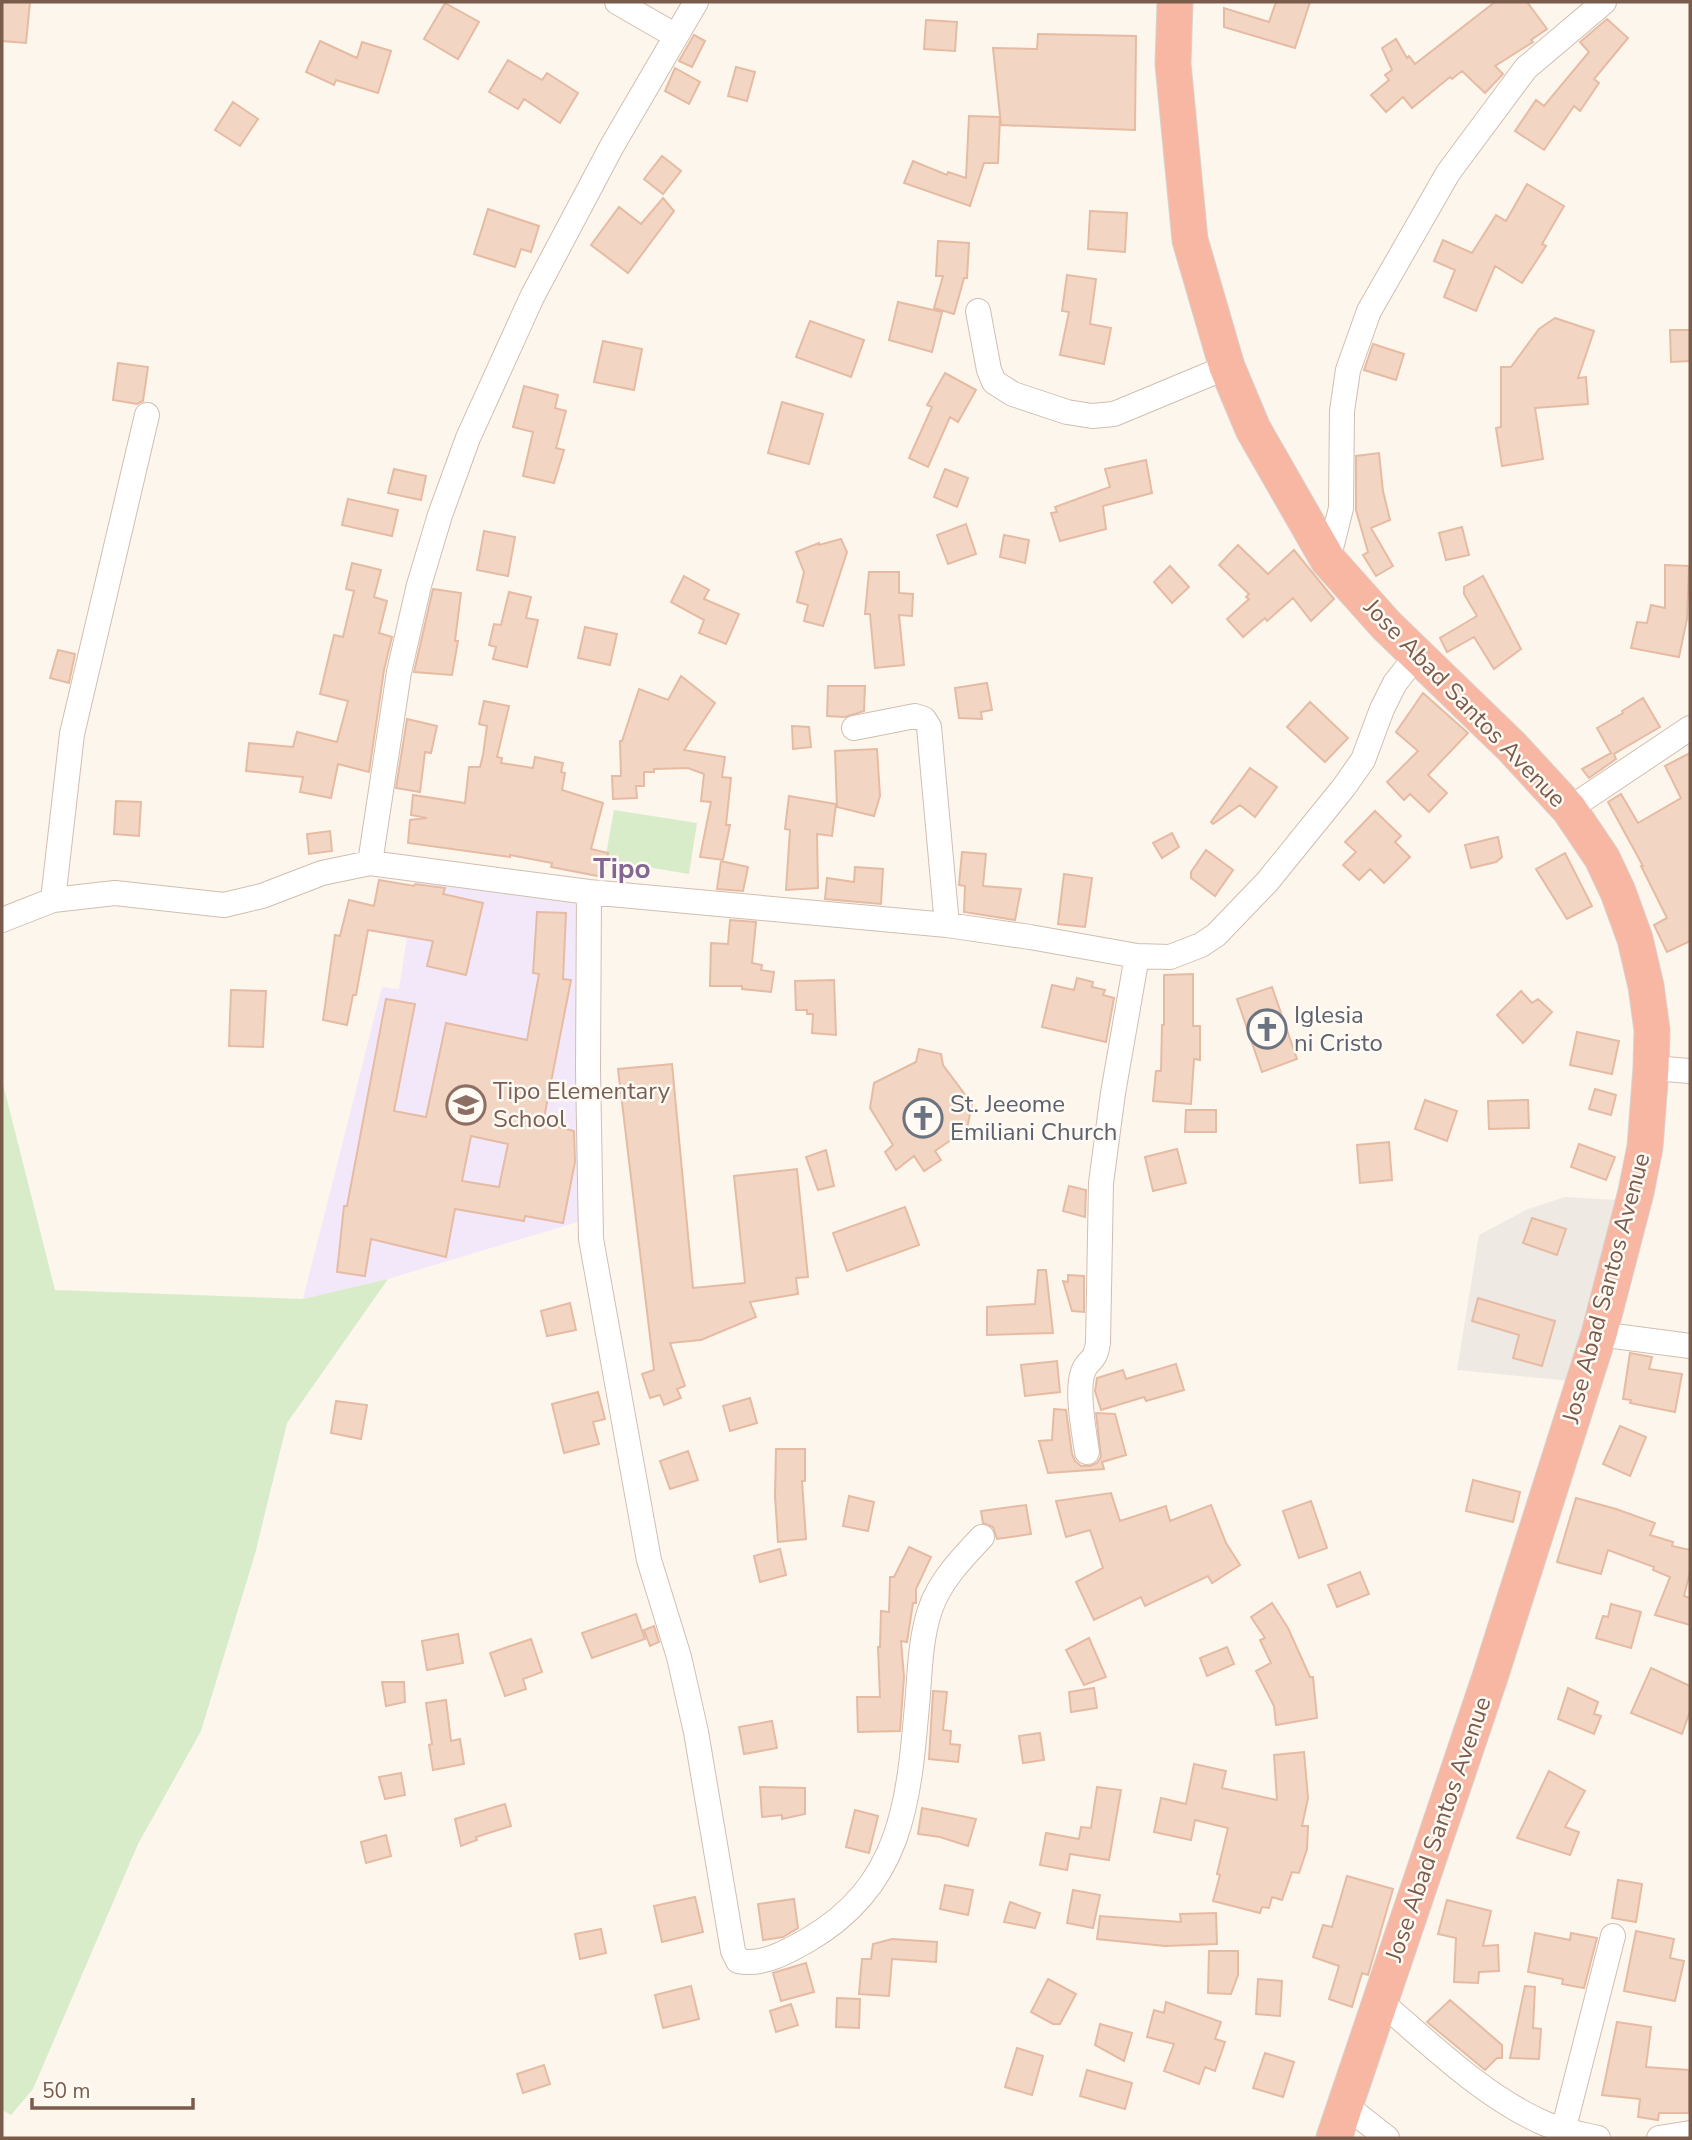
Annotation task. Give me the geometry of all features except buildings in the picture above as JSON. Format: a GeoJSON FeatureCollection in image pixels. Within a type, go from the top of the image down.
{"type":"FeatureCollection","features":[{"type":"Feature","properties":{"kind":"highway","name":"Jose Abad Santos Avenue"},"geometry":{"type":"LineString","coordinates":[[1175,2],[1173,64],[1190,240],[1227,367],[1253,429],[1328,559],[1386,625],[1512,747],[1569,809],[1602,858],[1635,939],[1646,986],[1652,1030],[1645,1147],[1641,1170],[1599,1334],[1490,1676],[1334,2138]]}},
{"type":"Feature","properties":{"kind":"street"},"geometry":{"type":"LineString","coordinates":[[617,2],[676,36]]}},
{"type":"Feature","properties":{"kind":"street"},"geometry":{"type":"LineString","coordinates":[[370,863],[399,672],[419,585],[440,515],[468,438],[538,285],[606,157],[696,2]]}},
{"type":"Feature","properties":{"kind":"street"},"geometry":{"type":"LineString","coordinates":[[1328,559],[1341,508],[1342,411],[1348,370],[1368,311],[1448,173],[1526,68],[1574,11],[1604,2]]}},
{"type":"Feature","properties":{"kind":"street"},"geometry":{"type":"LineString","coordinates":[[978,311],[989,370],[994,382],[1013,394],[1067,412],[1092,416],[1114,414],[1227,367]]}},
{"type":"Feature","properties":{"kind":"street"},"geometry":{"type":"LineString","coordinates":[[53,900],[72,734],[147,415]]}},
{"type":"Feature","properties":{"kind":"street"},"geometry":{"type":"LineString","coordinates":[[2,920],[53,900],[115,893],[224,905],[262,897],[322,873],[370,863],[589,892],[947,925],[1137,956],[1170,957],[1201,946],[1238,914],[1345,787],[1363,760],[1395,683],[1418,654]]}},
{"type":"Feature","properties":{"kind":"street"},"geometry":{"type":"LineString","coordinates":[[854,728],[915,716],[924,719],[929,727],[947,925]]}},
{"type":"Feature","properties":{"kind":"street"},"geometry":{"type":"LineString","coordinates":[[1569,809],[1690,729]]}},
{"type":"Feature","properties":{"kind":"street"},"geometry":{"type":"LineString","coordinates":[[589,892],[591,1239],[649,1560],[679,1657],[696,1732],[733,1951],[738,1961],[748,1963],[783,1954],[817,1934],[847,1910],[886,1861],[898,1835],[912,1766],[923,1638],[930,1608],[960,1562],[982,1537]]}},
{"type":"Feature","properties":{"kind":"street"},"geometry":{"type":"LineString","coordinates":[[1087,1452],[1080,1389],[1083,1370],[1096,1357],[1098,1343],[1101,1183],[1113,1093],[1137,956]]}},
{"type":"Feature","properties":{"kind":"street"},"geometry":{"type":"LineString","coordinates":[[1651,1068],[1690,1071]]}},
{"type":"Feature","properties":{"kind":"street"},"geometry":{"type":"LineString","coordinates":[[1599,1334],[1690,1346]]}},
{"type":"Feature","properties":{"kind":"street"},"geometry":{"type":"LineString","coordinates":[[1563,2131],[1613,1936]]}},
{"type":"Feature","properties":{"kind":"street"},"geometry":{"type":"LineString","coordinates":[[1380,2001],[1458,2067],[1503,2099],[1543,2123],[1563,2131],[1598,2138]]}},
{"type":"Feature","properties":{"kind":"street"},"geometry":{"type":"LineString","coordinates":[[1345,2105],[1387,2138]]}},
{"type":"Feature","properties":{"kind":"street"},"geometry":{"type":"LineString","coordinates":[[1659,2138],[1690,2133]]}},
{"type":"Feature","properties":{"kind":"shaded area","name":"Tipo Elementary School"},"geometry":{"type":"Polygon","coordinates":[[[416,879],[578,901],[581,1221],[388,1279],[303,1299],[382,987],[399,989],[416,879]]]}},
{"type":"Feature","properties":{"kind":"shaded area"},"geometry":{"type":"Polygon","coordinates":[[[1565,1197],[1618,1200],[1571,1381],[1457,1370],[1479,1235],[1528,1209],[1565,1197]]]}},
{"type":"Feature","properties":{"kind":"green space"},"geometry":{"type":"Polygon","coordinates":[[[614,810],[697,823],[689,874],[605,860],[614,810]]]}},
{"type":"Feature","properties":{"kind":"green space"},"geometry":{"type":"Polygon","coordinates":[[[2,1080],[55,1290],[303,1299],[388,1279],[287,1423],[255,1554],[201,1731],[138,1844],[33,2089],[11,2115],[2,2110],[2,1080]]]}},
{"type":"Feature","properties":{"kind":"place","name":"Iglesia ni Cristo"},"geometry":{"type":"Point","coordinates":[1267,1029]}},
{"type":"Feature","properties":{"kind":"place","name":"Tipo Elementary School"},"geometry":{"type":"Point","coordinates":[466,1105]}},
{"type":"Feature","properties":{"kind":"place","name":"St. Jeeome Emiliani Church"},"geometry":{"type":"Point","coordinates":[923,1118]}},
{"type":"Feature","properties":{"kind":"district","name":"Tipo"},"geometry":{"type":"Point","coordinates":[622,869]}}]}
